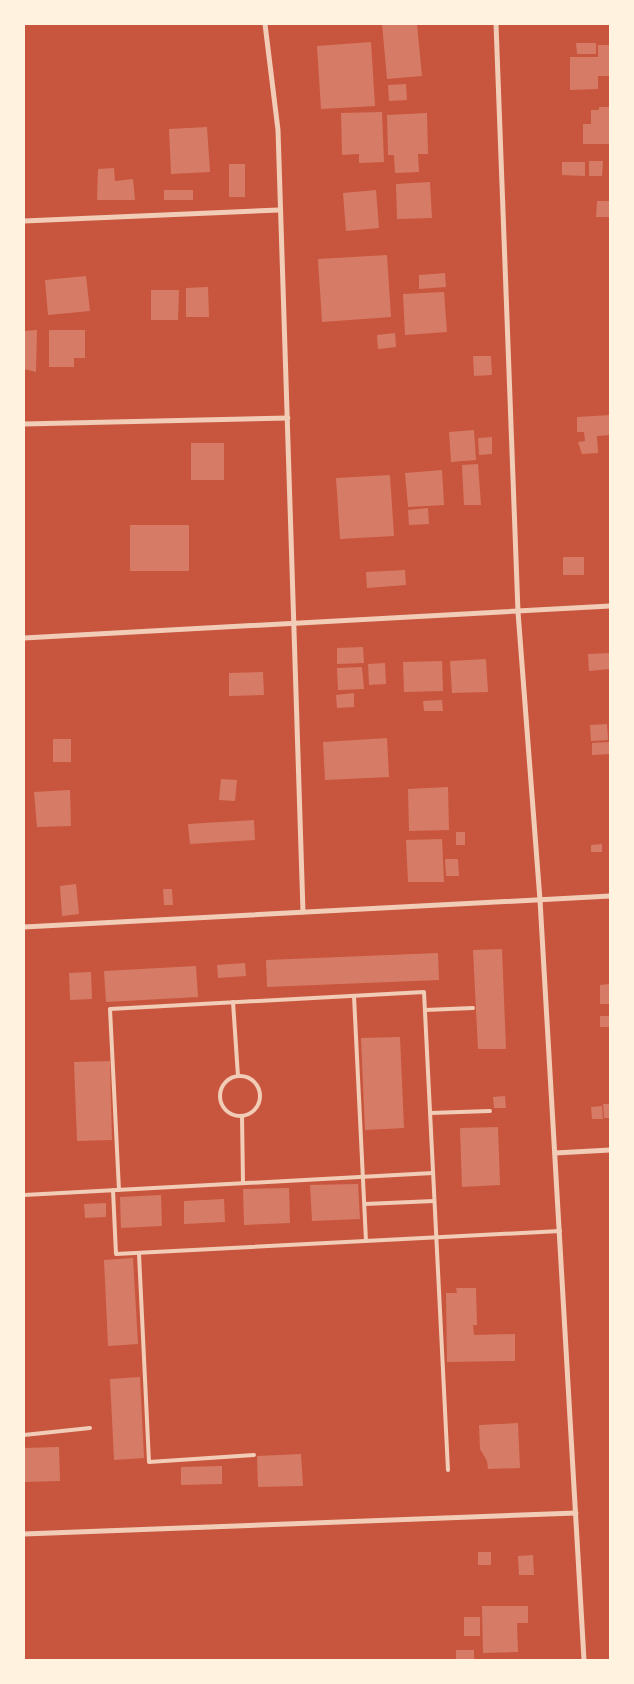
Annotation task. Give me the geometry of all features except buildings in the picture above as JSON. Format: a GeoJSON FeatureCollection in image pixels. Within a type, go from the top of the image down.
{"type":"FeatureCollection","features":[{"type":"Feature","properties":{"kind":"street"},"geometry":{"type":"LineString","coordinates":[[264,24],[278,130],[279,210],[288,418],[303,912]]}},
{"type":"Feature","properties":{"kind":"street"},"geometry":{"type":"LineString","coordinates":[[496,24],[518,612],[540,900],[584,1660]]}},
{"type":"Feature","properties":{"kind":"street"},"geometry":{"type":"LineString","coordinates":[[24,221],[279,210]]}},
{"type":"Feature","properties":{"kind":"street"},"geometry":{"type":"LineString","coordinates":[[24,424],[288,418]]}},
{"type":"Feature","properties":{"kind":"street"},"geometry":{"type":"LineString","coordinates":[[24,638],[610,606]]}},
{"type":"Feature","properties":{"kind":"street"},"geometry":{"type":"LineString","coordinates":[[24,927],[610,896]]}},
{"type":"Feature","properties":{"kind":"street"},"geometry":{"type":"LineString","coordinates":[[555,1153],[610,1150]]}},
{"type":"Feature","properties":{"kind":"street"},"geometry":{"type":"LineString","coordinates":[[24,1534],[576,1513]]}},
{"type":"Feature","properties":{"kind":"lane"},"geometry":{"type":"LineString","coordinates":[[119,1190],[110,1009],[424,992],[448,1470]]}},
{"type":"Feature","properties":{"kind":"lane"},"geometry":{"type":"LineString","coordinates":[[354,996],[366,1241]]}},
{"type":"Feature","properties":{"kind":"lane"},"geometry":{"type":"LineString","coordinates":[[233,1002],[238,1076]]}},
{"type":"Feature","properties":{"kind":"lane"},"geometry":{"type":"LineString","coordinates":[[425,1010],[472,1008]]}},
{"type":"Feature","properties":{"kind":"lane"},"geometry":{"type":"LineString","coordinates":[[238,1076],[249,1077],[257,1084],[260,1094],[259,1104],[252,1112],[242,1116],[232,1114],[224,1108],[220,1098],[221,1087],[228,1079],[238,1076]]}},
{"type":"Feature","properties":{"kind":"lane"},"geometry":{"type":"LineString","coordinates":[[430,1113],[490,1111]]}},
{"type":"Feature","properties":{"kind":"lane"},"geometry":{"type":"LineString","coordinates":[[242,1116],[243,1183]]}},
{"type":"Feature","properties":{"kind":"lane"},"geometry":{"type":"LineString","coordinates":[[24,1195],[433,1173]]}},
{"type":"Feature","properties":{"kind":"lane"},"geometry":{"type":"LineString","coordinates":[[113,1190],[116,1254],[560,1231]]}},
{"type":"Feature","properties":{"kind":"lane"},"geometry":{"type":"LineString","coordinates":[[365,1204],[434,1201]]}},
{"type":"Feature","properties":{"kind":"lane"},"geometry":{"type":"LineString","coordinates":[[139,1254],[149,1462],[254,1455]]}},
{"type":"Feature","properties":{"kind":"lane"},"geometry":{"type":"LineString","coordinates":[[24,1435],[90,1428]]}}]}
